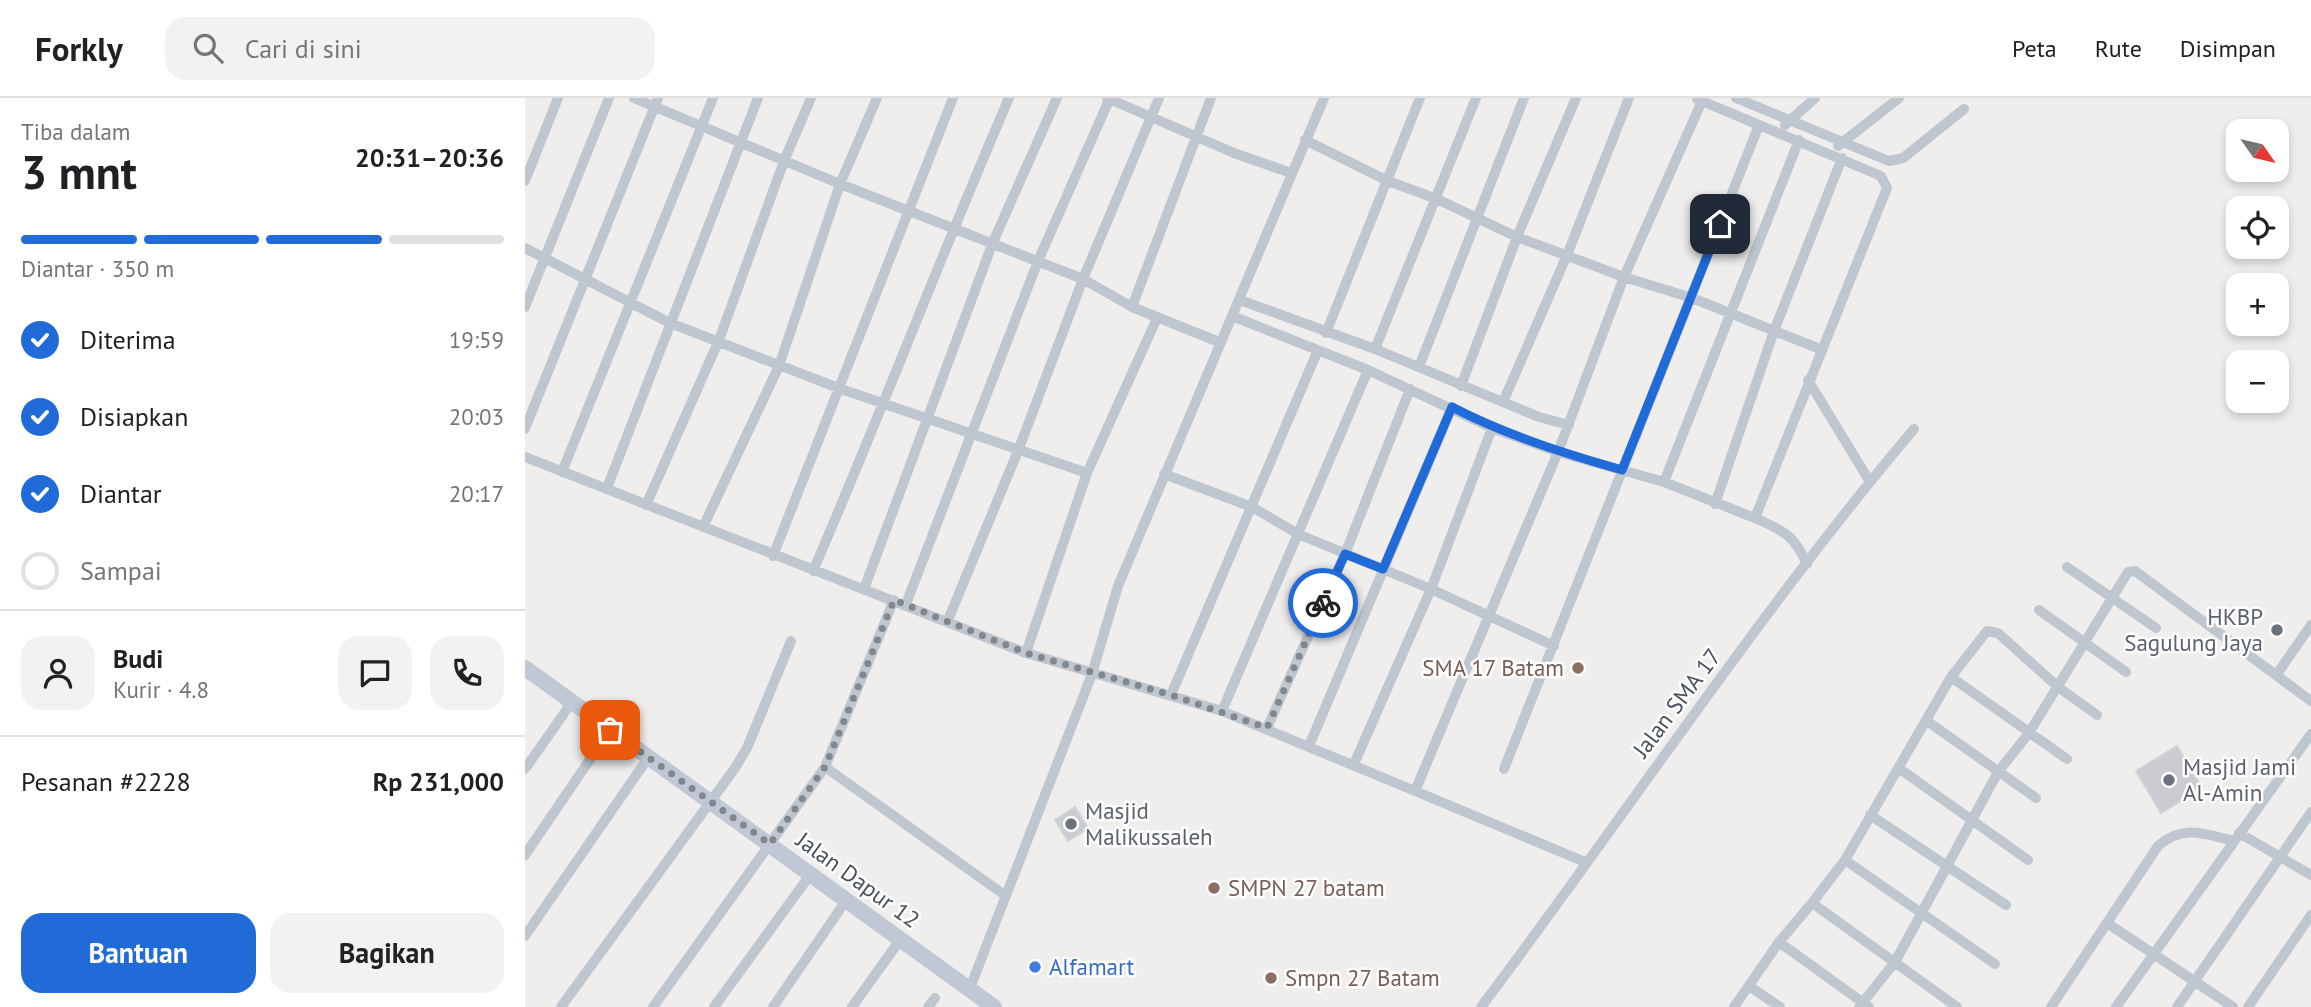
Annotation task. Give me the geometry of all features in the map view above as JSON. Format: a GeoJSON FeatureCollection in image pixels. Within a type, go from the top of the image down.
{"type":"FeatureCollection","features":[{"type":"Feature","properties":{"kind":"street"},"geometry":{"type":"LineString","coordinates":[[525,181],[558,98]]}},
{"type":"Feature","properties":{"kind":"street"},"geometry":{"type":"LineString","coordinates":[[525,307],[609,98]]}},
{"type":"Feature","properties":{"kind":"street"},"geometry":{"type":"LineString","coordinates":[[635,98],[656,102],[739,142],[840,184],[909,208],[1083,279],[1132,307],[1219,342]]}},
{"type":"Feature","properties":{"kind":"street"},"geometry":{"type":"LineString","coordinates":[[562,472],[713,98]]}},
{"type":"Feature","properties":{"kind":"street"},"geometry":{"type":"LineString","coordinates":[[607,488],[758,98]]}},
{"type":"Feature","properties":{"kind":"street"},"geometry":{"type":"LineString","coordinates":[[646,505],[719,340],[784,160],[811,98]]}},
{"type":"Feature","properties":{"kind":"street"},"geometry":{"type":"LineString","coordinates":[[703,527],[779,366],[840,184],[877,98]]}},
{"type":"Feature","properties":{"kind":"street"},"geometry":{"type":"LineString","coordinates":[[773,556],[841,389],[953,98]]}},
{"type":"Feature","properties":{"kind":"street"},"geometry":{"type":"LineString","coordinates":[[813,572],[885,405],[953,227],[1009,98]]}},
{"type":"Feature","properties":{"kind":"street"},"geometry":{"type":"LineString","coordinates":[[864,589],[993,242],[1057,98]]}},
{"type":"Feature","properties":{"kind":"street"},"geometry":{"type":"LineString","coordinates":[[906,604],[1038,261],[1109,98],[1234,153],[1291,173]]}},
{"type":"Feature","properties":{"kind":"street"},"geometry":{"type":"LineString","coordinates":[[949,621],[1018,451],[1083,279],[1159,98]]}},
{"type":"Feature","properties":{"kind":"street"},"geometry":{"type":"LineString","coordinates":[[1132,307],[1211,98]]}},
{"type":"Feature","properties":{"kind":"street"},"geometry":{"type":"LineString","coordinates":[[970,988],[1092,674],[1118,586],[1324,98]]}},
{"type":"Feature","properties":{"kind":"street"},"geometry":{"type":"LineString","coordinates":[[1326,333],[1420,98]]}},
{"type":"Feature","properties":{"kind":"street"},"geometry":{"type":"LineString","coordinates":[[1375,349],[1476,98]]}},
{"type":"Feature","properties":{"kind":"street"},"geometry":{"type":"LineString","coordinates":[[1419,367],[1524,98]]}},
{"type":"Feature","properties":{"kind":"street"},"geometry":{"type":"LineString","coordinates":[[1461,386],[1517,237],[1576,98]]}},
{"type":"Feature","properties":{"kind":"street"},"geometry":{"type":"LineString","coordinates":[[1503,402],[1567,255],[1629,98]]}},
{"type":"Feature","properties":{"kind":"street"},"geometry":{"type":"LineString","coordinates":[[1730,113],[1737,98],[1889,161],[1896,161],[1964,109]]}},
{"type":"Feature","properties":{"kind":"street"},"geometry":{"type":"LineString","coordinates":[[1779,133],[1788,120],[1815,98]]}},
{"type":"Feature","properties":{"kind":"street"},"geometry":{"type":"LineString","coordinates":[[1715,503],[1842,142],[1899,98]]}},
{"type":"Feature","properties":{"kind":"street"},"geometry":{"type":"LineString","coordinates":[[1416,791],[1558,452],[1624,277],[1699,99],[1837,155],[1881,176],[1887,188],[1820,349],[1755,518]]}},
{"type":"Feature","properties":{"kind":"street"},"geometry":{"type":"LineString","coordinates":[[525,429],[656,102]]}},
{"type":"Feature","properties":{"kind":"street"},"geometry":{"type":"LineString","coordinates":[[1504,769],[1759,125]]}},
{"type":"Feature","properties":{"kind":"street"},"geometry":{"type":"LineString","coordinates":[[1305,140],[1388,181],[1437,199],[1517,237],[1624,277],[1692,298],[1820,349]]}},
{"type":"Feature","properties":{"kind":"street"},"geometry":{"type":"LineString","coordinates":[[1664,482],[1799,140]]}},
{"type":"Feature","properties":{"kind":"street"},"geometry":{"type":"LineString","coordinates":[[525,248],[586,282],[670,323],[885,405],[1087,473]]}},
{"type":"Feature","properties":{"kind":"street"},"geometry":{"type":"LineString","coordinates":[[1240,300],[1375,349],[1461,386],[1569,425]]}},
{"type":"Feature","properties":{"kind":"street"},"geometry":{"type":"LineString","coordinates":[[1232,316],[1367,370],[1452,407],[1492,428],[1558,452],[1664,482],[1755,518],[1785,532],[1797,542],[1807,564]]}},
{"type":"Feature","properties":{"kind":"street"},"geometry":{"type":"LineString","coordinates":[[1026,653],[1087,473],[1157,318]]}},
{"type":"Feature","properties":{"kind":"street"},"geometry":{"type":"LineString","coordinates":[[1171,695],[1318,351]]}},
{"type":"Feature","properties":{"kind":"street"},"geometry":{"type":"LineString","coordinates":[[1223,712],[1367,370]]}},
{"type":"Feature","properties":{"kind":"street"},"geometry":{"type":"LineString","coordinates":[[1808,380],[1870,482]]}},
{"type":"Feature","properties":{"kind":"street"},"geometry":{"type":"LineString","coordinates":[[1267,728],[1345,554],[1410,389]]}},
{"type":"Feature","properties":{"kind":"street"},"geometry":{"type":"LineString","coordinates":[[1309,746],[1452,407]]}},
{"type":"Feature","properties":{"kind":"street"},"geometry":{"type":"LineString","coordinates":[[1354,764],[1431,589],[1492,428]]}},
{"type":"Feature","properties":{"kind":"street","name":"Jalan SMA 17"},"geometry":{"type":"LineString","coordinates":[[1481,1007],[1585,862],[1807,564],[1915,429]]}},
{"type":"Feature","properties":{"kind":"street"},"geometry":{"type":"LineString","coordinates":[[525,457],[813,572],[906,604],[1026,653],[1171,695],[1267,728],[1585,862]]}},
{"type":"Feature","properties":{"kind":"street"},"geometry":{"type":"LineString","coordinates":[[1164,474],[1252,507],[1298,534],[1431,589],[1554,646]]}},
{"type":"Feature","properties":{"kind":"street"},"geometry":{"type":"LineString","coordinates":[[2067,566],[2156,628]]}},
{"type":"Feature","properties":{"kind":"street"},"geometry":{"type":"LineString","coordinates":[[1779,942],[1864,1005],[1895,962],[1999,772],[2059,687],[2128,572],[2135,571],[2311,701]]}},
{"type":"Feature","properties":{"kind":"street"},"geometry":{"type":"LineString","coordinates":[[653,1007],[825,767],[894,600]]}},
{"type":"Feature","properties":{"kind":"street"},"geometry":{"type":"LineString","coordinates":[[2039,610],[2126,672]]}},
{"type":"Feature","properties":{"kind":"street"},"geometry":{"type":"LineString","coordinates":[[2277,674],[2311,625]]}},
{"type":"Feature","properties":{"kind":"street"},"geometry":{"type":"LineString","coordinates":[[1734,1007],[1779,942],[1845,860],[1951,677],[1987,631],[1998,632],[2059,687],[2097,715]]}},
{"type":"Feature","properties":{"kind":"street"},"geometry":{"type":"LineString","coordinates":[[561,1007],[712,803],[747,748],[791,641]]}},
{"type":"Feature","properties":{"kind":"street","name":"Jalan Dapur 12"},"geometry":{"type":"LineString","coordinates":[[525,668],[770,844],[845,902],[970,988],[989,1006]]}},
{"type":"Feature","properties":{"kind":"street"},"geometry":{"type":"LineString","coordinates":[[1951,677],[2067,759]]}},
{"type":"Feature","properties":{"kind":"street"},"geometry":{"type":"LineString","coordinates":[[525,769],[572,702]]}},
{"type":"Feature","properties":{"kind":"street"},"geometry":{"type":"LineString","coordinates":[[1927,721],[2036,798]]}},
{"type":"Feature","properties":{"kind":"street"},"geometry":{"type":"LineString","coordinates":[[525,855],[610,730]]}},
{"type":"Feature","properties":{"kind":"street"},"geometry":{"type":"LineString","coordinates":[[2116,1007],[2311,734]]}},
{"type":"Feature","properties":{"kind":"street"},"geometry":{"type":"LineString","coordinates":[[525,936],[648,758]]}},
{"type":"Feature","properties":{"kind":"street"},"geometry":{"type":"LineString","coordinates":[[825,767],[1006,896]]}},
{"type":"Feature","properties":{"kind":"street"},"geometry":{"type":"LineString","coordinates":[[1900,769],[2028,860]]}},
{"type":"Feature","properties":{"kind":"street"},"geometry":{"type":"LineString","coordinates":[[2177,1007],[2311,812]]}},
{"type":"Feature","properties":{"kind":"street"},"geometry":{"type":"LineString","coordinates":[[1870,815],[2006,905]]}},
{"type":"Feature","properties":{"kind":"street"},"geometry":{"type":"LineString","coordinates":[[2051,1007],[2165,839],[2191,830],[2237,837],[2280,854],[2311,875]]}},
{"type":"Feature","properties":{"kind":"street"},"geometry":{"type":"LineString","coordinates":[[1845,860],[1996,964]]}},
{"type":"Feature","properties":{"kind":"street"},"geometry":{"type":"LineString","coordinates":[[714,1007],[810,875]]}},
{"type":"Feature","properties":{"kind":"street"},"geometry":{"type":"LineString","coordinates":[[773,1007],[845,902]]}},
{"type":"Feature","properties":{"kind":"street"},"geometry":{"type":"LineString","coordinates":[[1812,903],[1957,1007]]}},
{"type":"Feature","properties":{"kind":"street"},"geometry":{"type":"LineString","coordinates":[[2248,1007],[2311,915]]}},
{"type":"Feature","properties":{"kind":"street"},"geometry":{"type":"LineString","coordinates":[[2107,923],[2196,979],[2234,1007]]}},
{"type":"Feature","properties":{"kind":"street"},"geometry":{"type":"LineString","coordinates":[[852,1007],[901,940]]}},
{"type":"Feature","properties":{"kind":"street"},"geometry":{"type":"LineString","coordinates":[[1749,986],[1780,1007]]}},
{"type":"Feature","properties":{"kind":"building","name":"Masjid Jami Al-Amin"},"geometry":{"type":"Polygon","coordinates":[[[2177,746],[2202,788],[2161,813],[2136,771],[2177,746]]]}},
{"type":"Feature","properties":{"kind":"building","name":"Masjid Malikussaleh"},"geometry":{"type":"Polygon","coordinates":[[[1075,807],[1088,828],[1068,841],[1055,820],[1075,807]]]}},
{"type":"Feature","properties":{"kind":"way so far"},"geometry":{"type":"LineString","coordinates":[[610,730],[770,844],[825,767],[894,600],[1026,653],[1171,695],[1267,728],[1323,603]]}},
{"type":"Feature","properties":{"kind":"place","name":"HKBP Sagulung Jaya"},"geometry":{"type":"Point","coordinates":[2277,630]}},
{"type":"Feature","properties":{"kind":"place","name":"SMA 17 Batam"},"geometry":{"type":"Point","coordinates":[1578,668]}},
{"type":"Feature","properties":{"kind":"place","name":"Masjid Jami Al-Amin"},"geometry":{"type":"Point","coordinates":[2169,780]}},
{"type":"Feature","properties":{"kind":"place","name":"Masjid Malikussaleh"},"geometry":{"type":"Point","coordinates":[1071,824]}},
{"type":"Feature","properties":{"kind":"place","name":"SMPN 27 batam"},"geometry":{"type":"Point","coordinates":[1214,888]}},
{"type":"Feature","properties":{"kind":"place","name":"Alfamart"},"geometry":{"type":"Point","coordinates":[1035,967]}},
{"type":"Feature","properties":{"kind":"place","name":"Smpn 27 Batam"},"geometry":{"type":"Point","coordinates":[1271,978]}},
{"type":"Feature","properties":{"kind":"route"},"geometry":{"type":"LineString","coordinates":[[1323,603],[1345,554],[1383,569],[1452,407],[1492,428],[1558,452],[1622,470],[1720,224]]}}]}
